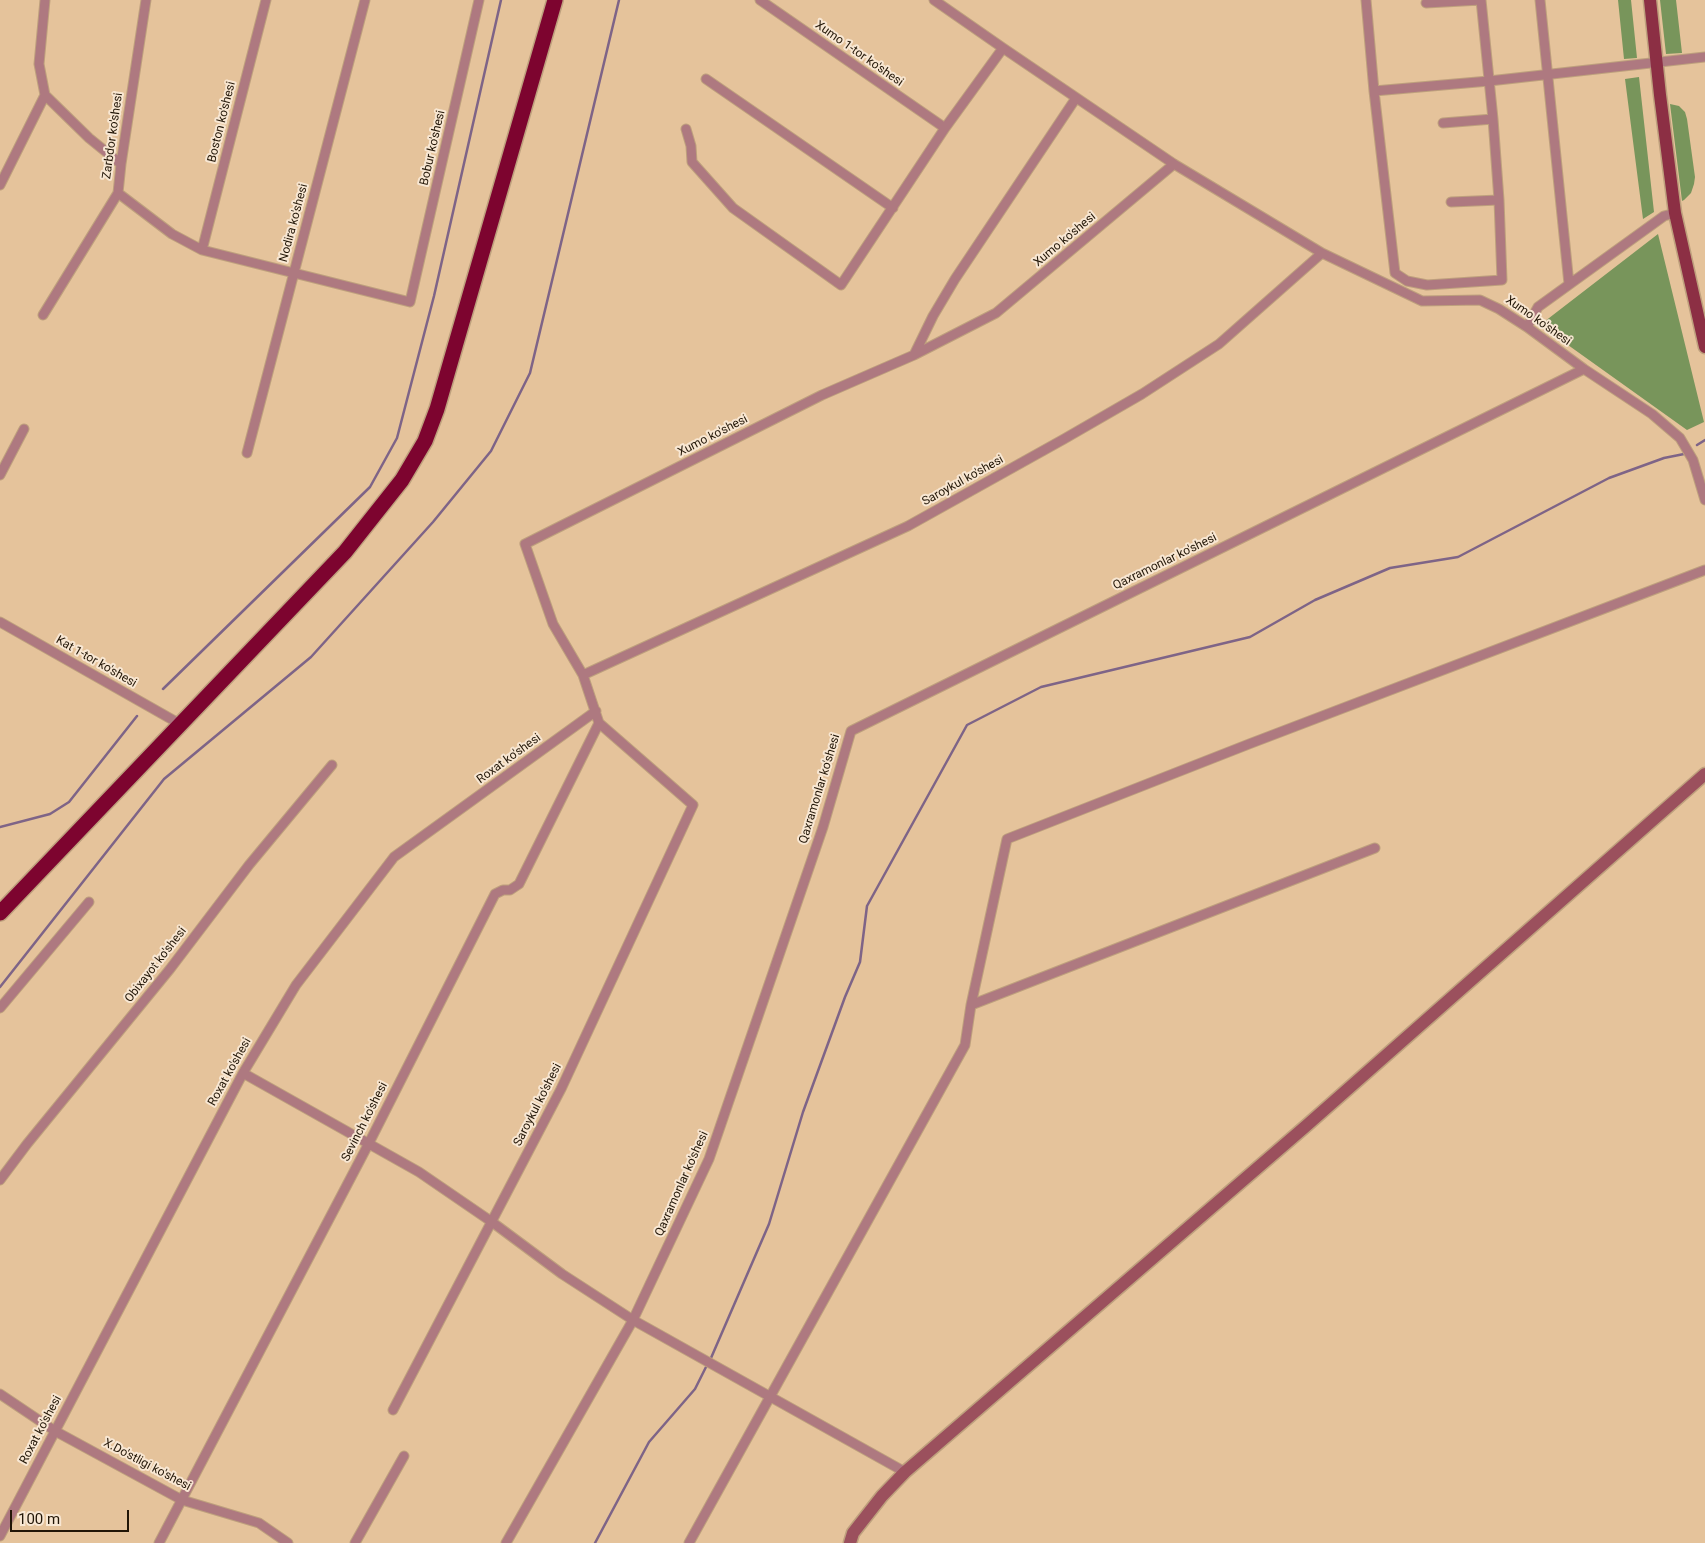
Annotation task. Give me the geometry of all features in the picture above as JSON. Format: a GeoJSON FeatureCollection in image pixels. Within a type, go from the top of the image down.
{"type":"FeatureCollection","features":[{"type":"Feature","properties":{"kind":"highway"},"geometry":{"type":"LineString","coordinates":[[0,913],[345,552],[402,480],[416,458],[437,409],[449,370],[555,0]]}},
{"type":"Feature","properties":{"kind":"main road"},"geometry":{"type":"LineString","coordinates":[[1650,0],[1675,213],[1705,347]]}},
{"type":"Feature","properties":{"kind":"street"},"geometry":{"type":"LineString","coordinates":[[45,0],[39,64],[46,95],[89,138],[121,164]]}},
{"type":"Feature","properties":{"kind":"street","name":"Zarbdor ko'shesi"},"geometry":{"type":"LineString","coordinates":[[43,315],[118,193],[146,0]]}},
{"type":"Feature","properties":{"kind":"street","name":"Boston ko'shesi"},"geometry":{"type":"LineString","coordinates":[[202,250],[266,0]]}},
{"type":"Feature","properties":{"kind":"street","name":"Nodira ko'shesi"},"geometry":{"type":"LineString","coordinates":[[247,453],[365,0]]}},
{"type":"Feature","properties":{"kind":"street","name":"Bobur ko'shesi"},"geometry":{"type":"LineString","coordinates":[[293,274],[410,302],[477,0]]}},
{"type":"Feature","properties":{"kind":"street","name":"Xumo 1-tor ko'shesi"},"geometry":{"type":"LineString","coordinates":[[760,0],[945,128]]}},
{"type":"Feature","properties":{"kind":"street","name":"Xumo ko'shesi"},"geometry":{"type":"LineString","coordinates":[[934,0],[1174,164],[1322,253],[1422,301],[1480,300],[1528,327],[1584,369],[1652,414],[1680,438],[1693,460],[1705,500]]}},
{"type":"Feature","properties":{"kind":"street"},"geometry":{"type":"LineString","coordinates":[[1366,0],[1374,91],[1395,273],[1407,281],[1427,285],[1502,280],[1493,118],[1481,0],[1426,3]]}},
{"type":"Feature","properties":{"kind":"street"},"geometry":{"type":"LineString","coordinates":[[1540,0],[1569,284]]}},
{"type":"Feature","properties":{"kind":"street"},"geometry":{"type":"LineString","coordinates":[[686,129],[691,146],[692,162],[733,208],[841,285],[945,128],[1002,48]]}},
{"type":"Feature","properties":{"kind":"street"},"geometry":{"type":"LineString","coordinates":[[1374,91],[1489,81],[1705,57]]}},
{"type":"Feature","properties":{"kind":"street"},"geometry":{"type":"LineString","coordinates":[[706,79],[892,208]]}},
{"type":"Feature","properties":{"kind":"street"},"geometry":{"type":"LineString","coordinates":[[0,184],[46,95]]}},
{"type":"Feature","properties":{"kind":"street"},"geometry":{"type":"LineString","coordinates":[[914,355],[955,279],[1076,98]]}},
{"type":"Feature","properties":{"kind":"street"},"geometry":{"type":"LineString","coordinates":[[1443,123],[1493,118]]}},
{"type":"Feature","properties":{"kind":"street","name":"Xumo ko'shesi"},"geometry":{"type":"LineString","coordinates":[[583,675],[553,624],[525,544],[822,395],[914,355],[996,313],[1174,164]]}},
{"type":"Feature","properties":{"kind":"street"},"geometry":{"type":"LineString","coordinates":[[118,193],[172,234],[202,250],[293,274]]}},
{"type":"Feature","properties":{"kind":"street"},"geometry":{"type":"LineString","coordinates":[[1450,202],[1499,200]]}},
{"type":"Feature","properties":{"kind":"street"},"geometry":{"type":"LineString","coordinates":[[1528,327],[1538,307],[1664,216],[1675,213]]}},
{"type":"Feature","properties":{"kind":"street","name":"Saroykul ko'shesi"},"geometry":{"type":"LineString","coordinates":[[583,675],[908,526],[1064,439],[1142,394],[1219,344],[1322,253]]}},
{"type":"Feature","properties":{"kind":"street","name":"Qaxramonlar ko'shesi"},"geometry":{"type":"LineString","coordinates":[[506,1543],[633,1320],[709,1159],[823,827],[851,731],[1584,369]]}},
{"type":"Feature","properties":{"kind":"street"},"geometry":{"type":"LineString","coordinates":[[0,475],[24,430]]}},
{"type":"Feature","properties":{"kind":"street"},"geometry":{"type":"LineString","coordinates":[[689,1543],[965,1045],[1007,839],[1249,744],[1705,570]]}},
{"type":"Feature","properties":{"kind":"street","name":"Kat 1-tor ko'shesi"},"geometry":{"type":"LineString","coordinates":[[0,622],[180,724]]}},
{"type":"Feature","properties":{"kind":"street"},"geometry":{"type":"LineString","coordinates":[[583,675],[599,723]]}},
{"type":"Feature","properties":{"kind":"street","name":"Roxat ko'shesi"},"geometry":{"type":"LineString","coordinates":[[0,1536],[243,1072],[296,985],[394,857],[596,712]]}},
{"type":"Feature","properties":{"kind":"street","name":"Saroykul ko'shesi"},"geometry":{"type":"LineString","coordinates":[[393,1410],[560,1089],[693,805],[599,723]]}},
{"type":"Feature","properties":{"kind":"street","name":"Sevinch ko'shesi"},"geometry":{"type":"LineString","coordinates":[[159,1543],[369,1143],[495,894],[503,890],[510,890],[522,879],[599,723]]}},
{"type":"Feature","properties":{"kind":"street","name":"Obixayot ko'shesi"},"geometry":{"type":"LineString","coordinates":[[0,1180],[170,969],[249,865],[332,765]]}},
{"type":"Feature","properties":{"kind":"street"},"geometry":{"type":"LineString","coordinates":[[850,1543],[853,1533],[882,1496],[906,1472],[1306,1126],[1705,774]]}},
{"type":"Feature","properties":{"kind":"street"},"geometry":{"type":"LineString","coordinates":[[972,1005],[1374,848]]}},
{"type":"Feature","properties":{"kind":"street"},"geometry":{"type":"LineString","coordinates":[[0,1008],[89,902]]}},
{"type":"Feature","properties":{"kind":"street"},"geometry":{"type":"LineString","coordinates":[[243,1072],[419,1172],[492,1222],[562,1274],[633,1320],[906,1472]]}},
{"type":"Feature","properties":{"kind":"street","name":"X.Do'stligi ko'shesi"},"geometry":{"type":"LineString","coordinates":[[0,1394],[55,1431],[182,1500],[260,1523],[288,1543]]}},
{"type":"Feature","properties":{"kind":"street"},"geometry":{"type":"LineString","coordinates":[[355,1543],[404,1456]]}},
{"type":"Feature","properties":{"kind":"green space"},"geometry":{"type":"Polygon","coordinates":[[[1618,0],[1631,0],[1637,58],[1624,59],[1618,0]]]}},
{"type":"Feature","properties":{"kind":"green space"},"geometry":{"type":"Polygon","coordinates":[[[1660,0],[1676,0],[1682,53],[1666,54],[1660,0]]]}},
{"type":"Feature","properties":{"kind":"green space"},"geometry":{"type":"Polygon","coordinates":[[[1639,77],[1654,212],[1643,219],[1625,79],[1639,77]]]}},
{"type":"Feature","properties":{"kind":"green space"},"geometry":{"type":"Polygon","coordinates":[[[1670,104],[1679,106],[1685,112],[1695,177],[1691,193],[1682,201],[1670,104]]]}},
{"type":"Feature","properties":{"kind":"green space"},"geometry":{"type":"Polygon","coordinates":[[[1658,234],[1704,422],[1687,430],[1540,325],[1658,234]]]}},
{"type":"Feature","properties":{"kind":"waterway"},"geometry":{"type":"LineString","coordinates":[[163,689],[370,487],[397,438],[434,296],[501,0]]}},
{"type":"Feature","properties":{"kind":"waterway"},"geometry":{"type":"LineString","coordinates":[[0,987],[164,779],[311,657],[433,522],[491,451],[530,373],[619,0]]}},
{"type":"Feature","properties":{"kind":"waterway"},"geometry":{"type":"LineString","coordinates":[[1697,445],[1705,440]]}},
{"type":"Feature","properties":{"kind":"waterway"},"geometry":{"type":"LineString","coordinates":[[711,1358],[769,1224],[803,1112],[845,997],[860,962],[867,906],[967,725],[1041,687],[1250,637],[1315,600],[1390,568],[1458,557],[1609,478],[1664,458],[1684,454]]}},
{"type":"Feature","properties":{"kind":"waterway"},"geometry":{"type":"LineString","coordinates":[[0,827],[50,814],[69,802],[137,716]]}},
{"type":"Feature","properties":{"kind":"waterway"},"geometry":{"type":"LineString","coordinates":[[595,1543],[649,1442],[695,1389],[706,1367]]}}]}
